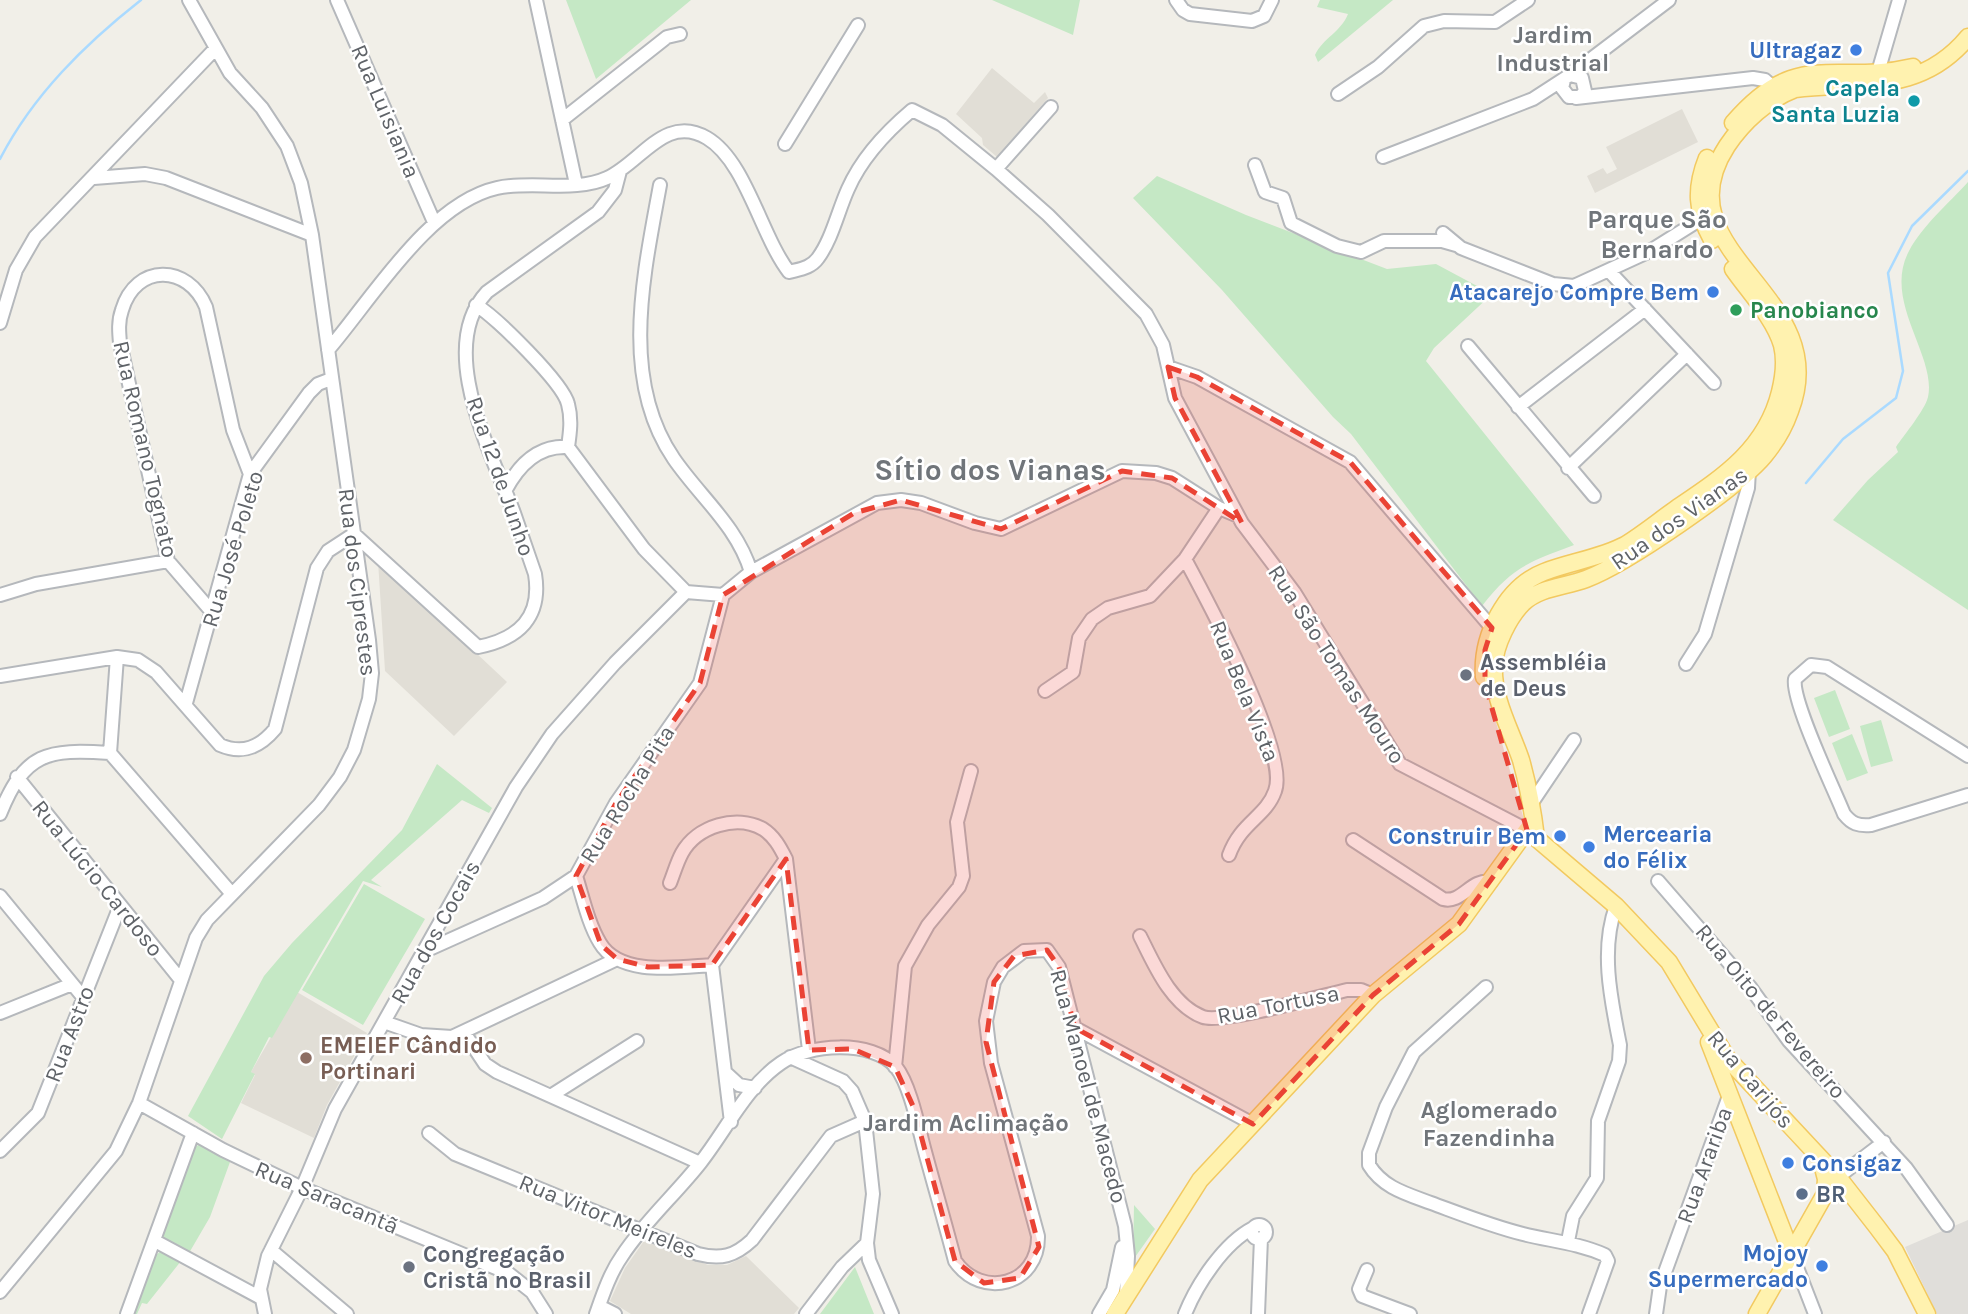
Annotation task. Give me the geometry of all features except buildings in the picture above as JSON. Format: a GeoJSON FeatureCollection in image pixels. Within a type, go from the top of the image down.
{"type":"FeatureCollection","features":[{"type":"Feature","properties":{"kind":"main road","name":"Rua dos Vianas"},"geometry":{"type":"LineString","coordinates":[[1532,834],[1488,697],[1492,628],[1508,601],[1532,578],[1624,545],[1737,465],[1766,431],[1775,412],[1785,370],[1781,342],[1775,329],[1713,241],[1698,189],[1707,159],[1746,107],[1800,75],[1876,77],[1916,67],[1965,42]]}},
{"type":"Feature","properties":{"kind":"main road","name":"Rua dos Vianas"},"geometry":{"type":"LineString","coordinates":[[1532,834],[1531,804],[1521,762],[1497,694],[1490,653],[1511,619],[1533,596],[1607,569],[1684,520],[1749,470],[1779,436],[1791,410],[1798,373],[1796,349],[1782,317],[1706,215]]}},
{"type":"Feature","properties":{"kind":"main road"},"geometry":{"type":"LineString","coordinates":[[1115,1314],[1200,1180],[1373,995],[1459,924],[1532,834]]}},
{"type":"Feature","properties":{"kind":"main road","name":"Rua Carijós"},"geometry":{"type":"LineString","coordinates":[[1532,834],[1616,906],[1677,973],[1700,1017],[1727,1058],[1838,1177],[1895,1251],[1927,1314]]}},
{"type":"Feature","properties":{"kind":"main road"},"geometry":{"type":"LineString","coordinates":[[1700,1017],[1791,1252]]}},
{"type":"Feature","properties":{"kind":"main road"},"geometry":{"type":"LineString","coordinates":[[1731,1102],[1757,1093]]}},
{"type":"Feature","properties":{"kind":"main road"},"geometry":{"type":"LineString","coordinates":[[1757,1314],[1825,1194],[1826,1179],[1821,1159]]}},
{"type":"Feature","properties":{"kind":"main road"},"geometry":{"type":"LineString","coordinates":[[1825,1194],[1839,1192],[1856,1199]]}},
{"type":"Feature","properties":{"kind":"street","name":"Rua dos Ciprestes"},"geometry":{"type":"LineString","coordinates":[[0,1292],[101,1173],[116,1151],[139,1103],[180,979],[207,920],[319,805],[340,777],[363,725],[372,673],[312,235],[301,183],[287,146],[262,108],[239,86],[215,49],[189,0]]}},
{"type":"Feature","properties":{"kind":"street","name":"Rua Luisiania"},"geometry":{"type":"LineString","coordinates":[[337,0],[434,222]]}},
{"type":"Feature","properties":{"kind":"street"},"geometry":{"type":"LineString","coordinates":[[536,0],[576,184]]}},
{"type":"Feature","properties":{"kind":"street"},"geometry":{"type":"LineString","coordinates":[[1176,0],[1182,10],[1190,14],[1252,21],[1264,16],[1272,0]]}},
{"type":"Feature","properties":{"kind":"street"},"geometry":{"type":"LineString","coordinates":[[1338,94],[1378,67],[1424,26],[1444,20],[1495,22],[1528,0]]}},
{"type":"Feature","properties":{"kind":"street"},"geometry":{"type":"LineString","coordinates":[[1383,157],[1533,99],[1567,78],[1669,0]]}},
{"type":"Feature","properties":{"kind":"street"},"geometry":{"type":"LineString","coordinates":[[1876,77],[1899,0]]}},
{"type":"Feature","properties":{"kind":"street"},"geometry":{"type":"LineString","coordinates":[[785,144],[858,25]]}},
{"type":"Feature","properties":{"kind":"street"},"geometry":{"type":"LineString","coordinates":[[562,120],[667,37],[680,34]]}},
{"type":"Feature","properties":{"kind":"street"},"geometry":{"type":"LineString","coordinates":[[0,323],[24,253],[35,237],[215,49]]}},
{"type":"Feature","properties":{"kind":"street"},"geometry":{"type":"LineString","coordinates":[[1572,97],[1585,84],[1600,52]]}},
{"type":"Feature","properties":{"kind":"street"},"geometry":{"type":"LineString","coordinates":[[1567,78],[1580,76],[1585,84],[1612,95]]}},
{"type":"Feature","properties":{"kind":"street"},"geometry":{"type":"LineString","coordinates":[[1567,78],[1562,88],[1572,97]]}},
{"type":"Feature","properties":{"kind":"street"},"geometry":{"type":"LineString","coordinates":[[1533,99],[1612,95],[1753,78],[1765,80],[1776,90]]}},
{"type":"Feature","properties":{"kind":"street"},"geometry":{"type":"LineString","coordinates":[[996,169],[1051,107]]}},
{"type":"Feature","properties":{"kind":"street","name":"Rua São Tomas Mouro"},"geometry":{"type":"LineString","coordinates":[[620,171],[650,145],[672,133],[684,131],[710,139],[723,152],[750,194],[768,241],[789,272],[806,267],[818,258],[849,186],[887,130],[912,110],[942,125],[1048,215],[1146,314],[1163,345],[1175,398],[1238,516],[1294,592],[1400,764],[1532,834]]}},
{"type":"Feature","properties":{"kind":"street"},"geometry":{"type":"LineString","coordinates":[[1255,165],[1265,192],[1283,198],[1291,223],[1337,246],[1361,252],[1384,241],[1442,241],[1563,286],[1584,284],[1609,272],[1706,215]]}},
{"type":"Feature","properties":{"kind":"street"},"geometry":{"type":"LineString","coordinates":[[328,350],[434,222],[484,191],[506,186],[595,182],[620,171]]}},
{"type":"Feature","properties":{"kind":"street"},"geometry":{"type":"LineString","coordinates":[[620,171],[615,190],[598,212],[487,292],[476,305],[503,326],[565,397],[571,423],[568,447],[644,549],[685,592],[723,595],[751,572],[877,503],[901,500],[921,503],[975,523],[1001,529],[1122,471],[1156,473],[1172,478],[1219,508],[1238,516]]}},
{"type":"Feature","properties":{"kind":"street"},"geometry":{"type":"LineString","coordinates":[[94,178],[145,174],[166,177],[312,235]]}},
{"type":"Feature","properties":{"kind":"street"},"geometry":{"type":"LineString","coordinates":[[660,185],[643,280],[643,391],[660,438],[691,483],[729,525],[744,550],[751,572]]}},
{"type":"Feature","properties":{"kind":"street"},"geometry":{"type":"LineString","coordinates":[[1443,233],[1459,246]]}},
{"type":"Feature","properties":{"kind":"street"},"geometry":{"type":"LineString","coordinates":[[1609,272],[1714,383]]}},
{"type":"Feature","properties":{"kind":"street","name":"Rua Romano Tognato"},"geometry":{"type":"LineString","coordinates":[[212,612],[167,561],[120,343],[122,309],[142,281],[157,275],[172,274],[190,282],[201,293],[233,430],[250,474]]}},
{"type":"Feature","properties":{"kind":"street","name":"Rua 12 de Junho"},"geometry":{"type":"LineString","coordinates":[[354,534],[478,647],[502,640],[527,622],[538,593],[535,574],[472,402],[468,339],[476,305]]}},
{"type":"Feature","properties":{"kind":"street"},"geometry":{"type":"LineString","coordinates":[[1518,407],[1645,309]]}},
{"type":"Feature","properties":{"kind":"street"},"geometry":{"type":"LineString","coordinates":[[1468,346],[1594,496]]}},
{"type":"Feature","properties":{"kind":"street"},"geometry":{"type":"LineString","coordinates":[[1568,468],[1687,354]]}},
{"type":"Feature","properties":{"kind":"street"},"geometry":{"type":"LineString","coordinates":[[1168,367],[1197,377],[1350,463],[1492,628]]}},
{"type":"Feature","properties":{"kind":"street","name":"Rua José Poleto"},"geometry":{"type":"LineString","coordinates":[[186,703],[250,474],[309,393],[318,384],[331,379]]}},
{"type":"Feature","properties":{"kind":"street"},"geometry":{"type":"LineString","coordinates":[[505,491],[523,464],[540,452],[553,446],[568,447]]}},
{"type":"Feature","properties":{"kind":"street"},"geometry":{"type":"LineString","coordinates":[[1686,664],[1705,634],[1748,488],[1749,470]]}},
{"type":"Feature","properties":{"kind":"street"},"geometry":{"type":"LineString","coordinates":[[1045,691],[1073,672],[1079,638],[1092,619],[1108,608],[1150,596],[1185,559],[1219,508]]}},
{"type":"Feature","properties":{"kind":"street"},"geometry":{"type":"LineString","coordinates":[[0,677],[117,657],[146,664],[186,703],[220,745],[243,749],[265,740],[278,718],[317,568],[328,551],[354,534]]}},
{"type":"Feature","properties":{"kind":"street","name":"Rua Bela Vista"},"geometry":{"type":"LineString","coordinates":[[1185,559],[1215,613],[1242,672],[1277,765],[1275,792],[1268,805],[1235,837],[1229,855]]}},
{"type":"Feature","properties":{"kind":"street"},"geometry":{"type":"LineString","coordinates":[[0,596],[36,584],[167,561]]}},
{"type":"Feature","properties":{"kind":"street","name":"Rua dos Cocais"},"geometry":{"type":"LineString","coordinates":[[265,1314],[261,1282],[271,1250],[302,1188],[339,1101],[516,787],[552,734],[615,663],[685,592]]}},
{"type":"Feature","properties":{"kind":"street","name":"Rua Rocha Pita"},"geometry":{"type":"LineString","coordinates":[[425,951],[533,903],[576,876],[616,803],[700,683],[723,595]]}},
{"type":"Feature","properties":{"kind":"street"},"geometry":{"type":"LineString","coordinates":[[117,657],[110,753],[232,894]]}},
{"type":"Feature","properties":{"kind":"street"},"geometry":{"type":"LineString","coordinates":[[1968,756],[1826,667],[1811,665],[1795,679],[1795,691],[1844,814],[1856,825],[1871,825],[1968,794]]}},
{"type":"Feature","properties":{"kind":"street"},"geometry":{"type":"LineString","coordinates":[[1531,804],[1574,740]]}},
{"type":"Feature","properties":{"kind":"street"},"geometry":{"type":"LineString","coordinates":[[0,814],[17,777],[34,762],[51,755],[78,751],[110,753]]}},
{"type":"Feature","properties":{"kind":"street"},"geometry":{"type":"LineString","coordinates":[[615,1314],[597,1310],[616,1265],[640,1231],[700,1163],[769,1072],[790,1057],[827,1046],[870,1053],[895,1067],[905,966],[914,946],[959,887],[962,876],[957,822],[971,771]]}},
{"type":"Feature","properties":{"kind":"street","name":"Rua Lúcio Cardoso"},"geometry":{"type":"LineString","coordinates":[[17,777],[180,979]]}},
{"type":"Feature","properties":{"kind":"street"},"geometry":{"type":"LineString","coordinates":[[670,883],[683,851],[704,831],[729,823],[743,822],[764,830],[773,837],[786,859],[809,1050]]}},
{"type":"Feature","properties":{"kind":"street"},"geometry":{"type":"LineString","coordinates":[[1353,839],[1443,899],[1455,899],[1482,881],[1491,882]]}},
{"type":"Feature","properties":{"kind":"street"},"geometry":{"type":"LineString","coordinates":[[731,1122],[712,965],[786,859]]}},
{"type":"Feature","properties":{"kind":"street"},"geometry":{"type":"LineString","coordinates":[[576,876],[601,944],[617,959],[648,967],[712,965]]}},
{"type":"Feature","properties":{"kind":"street","name":"Rua Oito de Fevereiro"},"geometry":{"type":"LineString","coordinates":[[1658,881],[1750,987],[1789,1041],[1884,1142],[1947,1225]]}},
{"type":"Feature","properties":{"kind":"street"},"geometry":{"type":"LineString","coordinates":[[0,895],[83,997]]}},
{"type":"Feature","properties":{"kind":"street","name":"Rua Astro"},"geometry":{"type":"LineString","coordinates":[[3,1144],[38,1113],[120,906]]}},
{"type":"Feature","properties":{"kind":"street"},"geometry":{"type":"LineString","coordinates":[[1568,1241],[1573,1216],[1597,1178],[1598,1121],[1619,1061],[1620,1045],[1606,947],[1608,927],[1616,906]]}},
{"type":"Feature","properties":{"kind":"street","name":"Rua Tortusa"},"geometry":{"type":"LineString","coordinates":[[1140,936],[1169,987],[1185,1005],[1207,1018],[1233,1016],[1347,990],[1362,990],[1373,995]]}},
{"type":"Feature","properties":{"kind":"street","name":"Rua Manoel de Macedo"},"geometry":{"type":"LineString","coordinates":[[895,1067],[913,1106],[955,1261],[963,1272],[984,1283],[1009,1283],[1020,1278],[1035,1259],[1038,1236],[991,1063],[986,1021],[991,992],[1003,967],[1024,951],[1038,948],[1047,950],[1059,967],[1125,1226]]}},
{"type":"Feature","properties":{"kind":"street"},"geometry":{"type":"LineString","coordinates":[[384,1022],[436,1038],[464,1034],[617,959]]}},
{"type":"Feature","properties":{"kind":"street"},"geometry":{"type":"LineString","coordinates":[[0,1013],[72,984]]}},
{"type":"Feature","properties":{"kind":"street"},"geometry":{"type":"LineString","coordinates":[[1486,988],[1414,1052],[1386,1107],[1369,1153],[1369,1165],[1386,1184],[1402,1193],[1512,1231],[1568,1241],[1605,1255],[1608,1261],[1589,1314]]}},
{"type":"Feature","properties":{"kind":"street"},"geometry":{"type":"LineString","coordinates":[[1075,1028],[1253,1124]]}},
{"type":"Feature","properties":{"kind":"street"},"geometry":{"type":"LineString","coordinates":[[464,1034],[485,1064],[700,1163]]}},
{"type":"Feature","properties":{"kind":"street"},"geometry":{"type":"LineString","coordinates":[[552,1095],[637,1041]]}},
{"type":"Feature","properties":{"kind":"street"},"geometry":{"type":"LineString","coordinates":[[790,1057],[843,1081],[852,1091],[865,1121],[873,1194],[867,1243],[874,1276],[892,1314]]}},
{"type":"Feature","properties":{"kind":"street"},"geometry":{"type":"LineString","coordinates":[[727,1074],[739,1085],[755,1088]]}},
{"type":"Feature","properties":{"kind":"street","name":"Rua Arariba"},"geometry":{"type":"LineString","coordinates":[[1656,1314],[1660,1286],[1731,1102]]}},
{"type":"Feature","properties":{"kind":"street","name":"Rua Saracantã"},"geometry":{"type":"LineString","coordinates":[[139,1103],[302,1188],[508,1273],[532,1292],[546,1314]]}},
{"type":"Feature","properties":{"kind":"street","name":"Rua Vitor Meireles"},"geometry":{"type":"LineString","coordinates":[[429,1133],[455,1154],[708,1257],[737,1253],[752,1240],[831,1136],[865,1121]]}},
{"type":"Feature","properties":{"kind":"street"},"geometry":{"type":"LineString","coordinates":[[127,1314],[193,1133]]}},
{"type":"Feature","properties":{"kind":"street"},"geometry":{"type":"LineString","coordinates":[[1838,1177],[1884,1142]]}},
{"type":"Feature","properties":{"kind":"street"},"geometry":{"type":"LineString","coordinates":[[1125,1226],[1128,1256],[1126,1296]]}},
{"type":"Feature","properties":{"kind":"street"},"geometry":{"type":"LineString","coordinates":[[1099,1314],[1115,1281],[1125,1226]]}},
{"type":"Feature","properties":{"kind":"street"},"geometry":{"type":"LineString","coordinates":[[1185,1314],[1212,1269],[1244,1233],[1257,1233],[1258,1314]]}},
{"type":"Feature","properties":{"kind":"street"},"geometry":{"type":"LineString","coordinates":[[155,1241],[261,1298]]}},
{"type":"Feature","properties":{"kind":"street"},"geometry":{"type":"LineString","coordinates":[[806,1314],[842,1267],[867,1243]]}},
{"type":"Feature","properties":{"kind":"street"},"geometry":{"type":"LineString","coordinates":[[271,1250],[347,1314]]}},
{"type":"Feature","properties":{"kind":"street"},"geometry":{"type":"LineString","coordinates":[[1791,1252],[1815,1314]]}},
{"type":"Feature","properties":{"kind":"street"},"geometry":{"type":"LineString","coordinates":[[1367,1270],[1359,1289],[1362,1296],[1410,1314]]}},
{"type":"Feature","properties":{"kind":"highlighted area"},"geometry":{"type":"Polygon","coordinates":[[[1168,367],[1197,377],[1350,462],[1492,628],[1485,650],[1485,684],[1527,830],[1459,924],[1373,995],[1253,1124],[1075,1028],[1059,967],[1047,950],[1014,956],[994,982],[986,1042],[1039,1247],[1020,1278],[984,1283],[955,1261],[913,1106],[895,1067],[853,1049],[809,1050],[786,859],[712,965],[648,967],[617,959],[601,945],[576,876],[616,803],[700,683],[723,595],[854,513],[901,500],[1001,529],[1122,471],[1172,478],[1242,523],[1175,398],[1168,367]]]}},
{"type":"Feature","properties":{"kind":"shaded area"},"geometry":{"type":"Polygon","coordinates":[[[992,68],[1034,103],[1045,92],[1048,98],[997,157],[983,145],[982,138],[956,114],[992,68]]]}},
{"type":"Feature","properties":{"kind":"shaded area"},"geometry":{"type":"Polygon","coordinates":[[[1682,109],[1698,142],[1595,193],[1587,176],[1603,168],[1607,174],[1617,169],[1606,147],[1682,109]]]}},
{"type":"Feature","properties":{"kind":"shaded area"},"geometry":{"type":"Polygon","coordinates":[[[378,561],[507,682],[454,736],[385,671],[378,561]]]}},
{"type":"Feature","properties":{"kind":"shaded area","name":"EMEIEF Cândido Portinari"},"geometry":{"type":"Polygon","coordinates":[[[297,992],[367,1033],[327,1105],[314,1138],[241,1103],[255,1075],[251,1072],[297,992]]]}},
{"type":"Feature","properties":{"kind":"shaded area"},"geometry":{"type":"Polygon","coordinates":[[[1968,1220],[1968,1314],[1937,1314],[1905,1247],[1968,1220]]]}},
{"type":"Feature","properties":{"kind":"shaded area"},"geometry":{"type":"Polygon","coordinates":[[[644,1241],[708,1265],[727,1265],[746,1256],[799,1308],[794,1314],[631,1314],[610,1301],[625,1268],[644,1241]]]}},
{"type":"Feature","properties":{"kind":"green space"},"geometry":{"type":"Polygon","coordinates":[[[566,0],[691,0],[596,79],[566,0]]]}},
{"type":"Feature","properties":{"kind":"green space"},"geometry":{"type":"Polygon","coordinates":[[[992,0],[1080,0],[1073,35],[992,0]]]}},
{"type":"Feature","properties":{"kind":"green space"},"geometry":{"type":"Polygon","coordinates":[[[1320,0],[1393,0],[1318,62],[1315,55],[1318,49],[1341,26],[1348,14],[1317,7],[1320,0]]]}},
{"type":"Feature","properties":{"kind":"green space"},"geometry":{"type":"Polygon","coordinates":[[[1157,176],[1246,215],[1387,269],[1436,264],[1492,294],[1434,348],[1426,361],[1574,545],[1522,567],[1503,582],[1482,606],[1351,434],[1222,290],[1133,198],[1157,176]]]}},
{"type":"Feature","properties":{"kind":"green space"},"geometry":{"type":"Polygon","coordinates":[[[1968,182],[1968,610],[1833,520],[1868,480],[1898,452],[1896,447],[1919,415],[1928,397],[1929,381],[1906,308],[1902,270],[1909,251],[1921,233],[1968,182]]]}},
{"type":"Feature","properties":{"kind":"green space"},"geometry":{"type":"Polygon","coordinates":[[[1835,690],[1850,729],[1829,737],[1814,698],[1835,690]]]}},
{"type":"Feature","properties":{"kind":"green space"},"geometry":{"type":"Polygon","coordinates":[[[1881,720],[1893,761],[1871,767],[1860,726],[1881,720]]]}},
{"type":"Feature","properties":{"kind":"green space"},"geometry":{"type":"Polygon","coordinates":[[[1852,734],[1868,773],[1847,781],[1832,743],[1852,734]]]}},
{"type":"Feature","properties":{"kind":"green space"},"geometry":{"type":"Polygon","coordinates":[[[437,764],[492,808],[489,813],[462,800],[371,880],[382,887],[363,881],[272,1038],[269,1037],[251,1072],[255,1074],[222,1139],[188,1116],[264,976],[292,943],[402,830],[437,764]]]}},
{"type":"Feature","properties":{"kind":"green space"},"geometry":{"type":"Polygon","coordinates":[[[364,884],[425,919],[363,1025],[302,990],[364,884]]]}},
{"type":"Feature","properties":{"kind":"green space"},"geometry":{"type":"Polygon","coordinates":[[[200,1144],[230,1162],[210,1217],[189,1253],[160,1238],[195,1147],[200,1144]]]}},
{"type":"Feature","properties":{"kind":"green space"},"geometry":{"type":"Polygon","coordinates":[[[1134,1205],[1155,1229],[1133,1260],[1134,1205]]]}},
{"type":"Feature","properties":{"kind":"green space"},"geometry":{"type":"Polygon","coordinates":[[[161,1251],[181,1261],[147,1304],[142,1303],[137,1314],[132,1314],[156,1255],[161,1251]]]}},
{"type":"Feature","properties":{"kind":"green space"},"geometry":{"type":"Polygon","coordinates":[[[855,1267],[874,1314],[820,1314],[855,1267]]]}},
{"type":"Feature","properties":{"kind":"waterway"},"geometry":{"type":"LineString","coordinates":[[0,159],[44,92],[100,34],[141,0]]}},
{"type":"Feature","properties":{"kind":"waterway"},"geometry":{"type":"LineString","coordinates":[[1806,483],[1843,439],[1896,398],[1903,371],[1888,273],[1912,226],[1968,171]]}},
{"type":"Feature","properties":{"kind":"place","name":"Ultragaz"},"geometry":{"type":"Point","coordinates":[1856,50]}},
{"type":"Feature","properties":{"kind":"place","name":"Capela Santa Luzia"},"geometry":{"type":"Point","coordinates":[1914,101]}},
{"type":"Feature","properties":{"kind":"place","name":"Atacarejo Compre Bem"},"geometry":{"type":"Point","coordinates":[1713,292]}},
{"type":"Feature","properties":{"kind":"place","name":"Panobianco"},"geometry":{"type":"Point","coordinates":[1736,310]}},
{"type":"Feature","properties":{"kind":"place","name":"Assembléia de Deus"},"geometry":{"type":"Point","coordinates":[1466,675]}},
{"type":"Feature","properties":{"kind":"place","name":"Construir Bem"},"geometry":{"type":"Point","coordinates":[1560,836]}},
{"type":"Feature","properties":{"kind":"place","name":"Mercearia do Félix"},"geometry":{"type":"Point","coordinates":[1589,847]}},
{"type":"Feature","properties":{"kind":"place","name":"EMEIEF Cândido Portinari"},"geometry":{"type":"Point","coordinates":[306,1058]}},
{"type":"Feature","properties":{"kind":"place","name":"Consigaz"},"geometry":{"type":"Point","coordinates":[1788,1163]}},
{"type":"Feature","properties":{"kind":"place","name":"BR"},"geometry":{"type":"Point","coordinates":[1802,1194]}},
{"type":"Feature","properties":{"kind":"place","name":"Mojoy Supermercado"},"geometry":{"type":"Point","coordinates":[1822,1266]}},
{"type":"Feature","properties":{"kind":"place","name":"Congregação Cristã no Brasil"},"geometry":{"type":"Point","coordinates":[409,1267]}},
{"type":"Feature","properties":{"kind":"district","name":"Jardim Industrial"},"geometry":{"type":"Point","coordinates":[1553,49]}},
{"type":"Feature","properties":{"kind":"district","name":"Parque São Bernardo"},"geometry":{"type":"Point","coordinates":[1657,234]}},
{"type":"Feature","properties":{"kind":"district","name":"Sítio dos Vianas"},"geometry":{"type":"Point","coordinates":[990,470]}},
{"type":"Feature","properties":{"kind":"district","name":"Jardim Aclimação"},"geometry":{"type":"Point","coordinates":[966,1123]}},
{"type":"Feature","properties":{"kind":"district","name":"Aglomerado Fazendinha"},"geometry":{"type":"Point","coordinates":[1489,1124]}}]}
